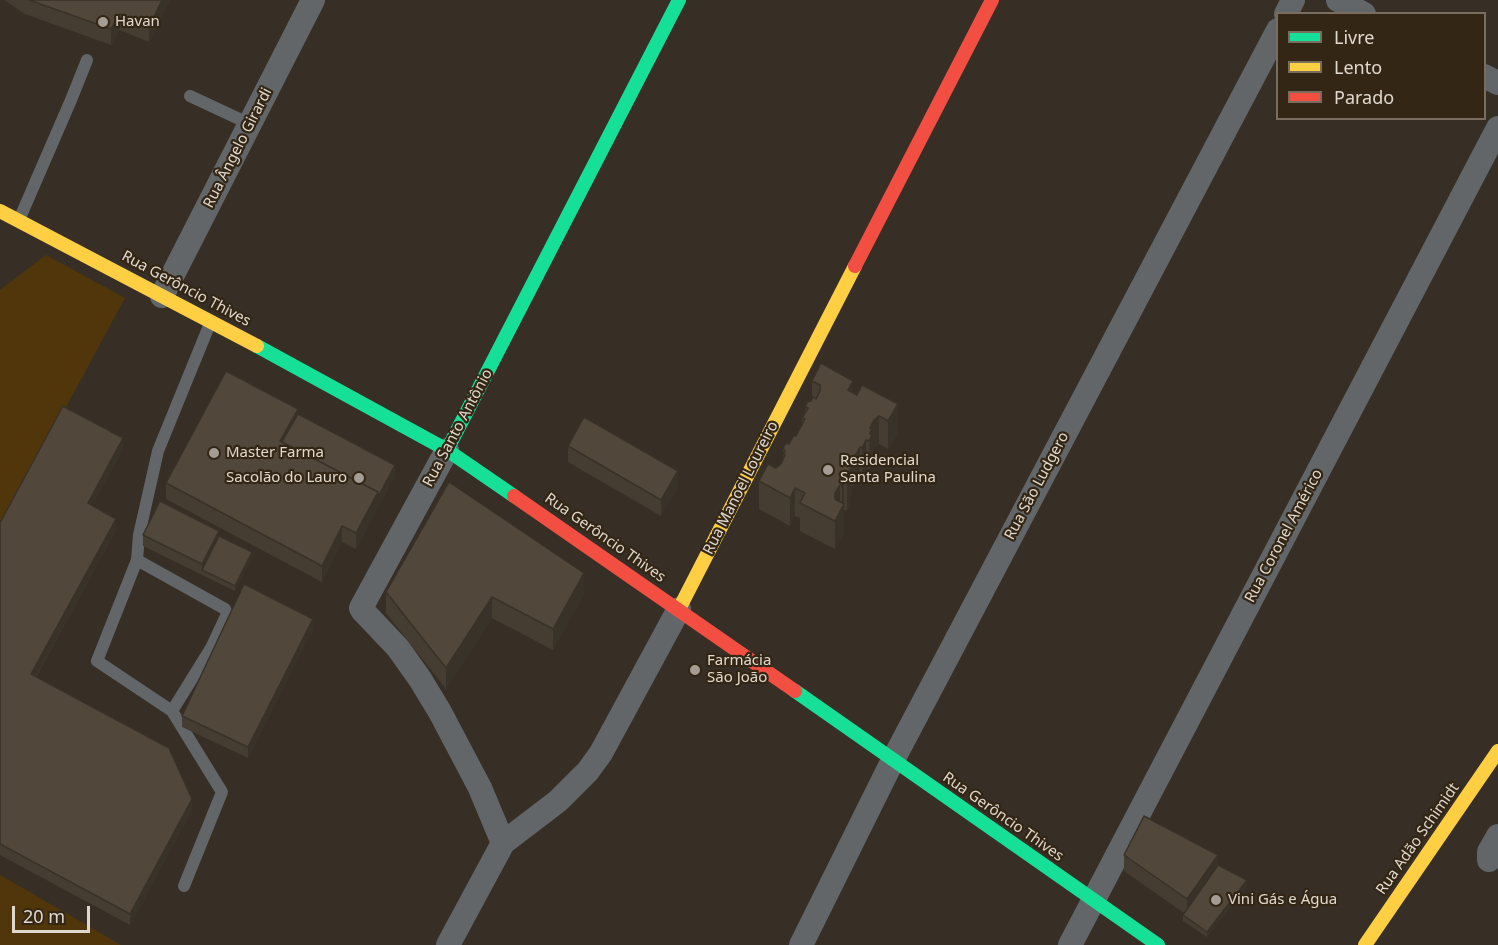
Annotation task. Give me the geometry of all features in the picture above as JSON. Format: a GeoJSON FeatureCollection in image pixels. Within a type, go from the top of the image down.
{"type":"FeatureCollection","features":[{"type":"Feature","properties":{"kind":"street","name":"Rua Ângelo Girardi"},"geometry":{"type":"LineString","coordinates":[[162,296],[313,0]]}},
{"type":"Feature","properties":{"kind":"street","name":"Rua Santo Antônio"},"geometry":{"type":"LineString","coordinates":[[503,843],[480,788],[440,711],[398,648],[362,608],[447,450],[679,0]]}},
{"type":"Feature","properties":{"kind":"street","name":"Rua Manoel Loureiro"},"geometry":{"type":"LineString","coordinates":[[448,945],[503,843],[558,801],[588,771],[601,753],[679,609],[992,0]]}},
{"type":"Feature","properties":{"kind":"street"},"geometry":{"type":"LineString","coordinates":[[1338,0],[1360,12]]}},
{"type":"Feature","properties":{"kind":"street","name":"Rua São Ludgero"},"geometry":{"type":"LineString","coordinates":[[801,945],[893,760],[1276,34]]}},
{"type":"Feature","properties":{"kind":"street","name":"Rua Coronel Américo"},"geometry":{"type":"LineString","coordinates":[[1070,945],[1498,128]]}},
{"type":"Feature","properties":{"kind":"street","name":"Rua Gerôncio Thives"},"geometry":{"type":"LineString","coordinates":[[0,211],[211,321],[447,450],[679,609],[1158,945]]}},
{"type":"Feature","properties":{"kind":"street","name":"Rua Adão Schimidt"},"geometry":{"type":"LineString","coordinates":[[1365,945],[1498,751]]}},
{"type":"Feature","properties":{"kind":"street"},"geometry":{"type":"LineString","coordinates":[[1494,866],[1489,852],[1498,836]]}},
{"type":"Feature","properties":{"kind":"lane"},"geometry":{"type":"LineString","coordinates":[[19,221],[87,60]]}},
{"type":"Feature","properties":{"kind":"lane"},"geometry":{"type":"LineString","coordinates":[[190,96],[250,124]]}},
{"type":"Feature","properties":{"kind":"lane"},"geometry":{"type":"LineString","coordinates":[[184,886],[222,792],[172,711],[97,661],[137,560],[139,535],[158,451],[211,321]]}},
{"type":"Feature","properties":{"kind":"lane"},"geometry":{"type":"LineString","coordinates":[[137,560],[225,609],[227,614],[211,648],[172,711]]}},
{"type":"Feature","properties":{"kind":"shaded area"},"geometry":{"type":"Polygon","coordinates":[[[46,255],[125,298],[0,529],[0,290],[46,255]]]}},
{"type":"Feature","properties":{"kind":"shaded area"},"geometry":{"type":"Polygon","coordinates":[[[0,875],[121,945],[0,945],[0,875]]]}},
{"type":"Feature","properties":{"kind":"building"},"geometry":{"type":"Polygon","coordinates":[[[29,0],[162,0],[149,27],[120,14],[111,29],[29,0]]]}},
{"type":"Feature","properties":{"kind":"building","name":"Residencial Santa Paulina"},"geometry":{"type":"Polygon","coordinates":[[[821,363],[853,381],[848,390],[857,395],[862,385],[898,404],[888,421],[879,416],[874,420],[870,428],[872,436],[869,441],[866,440],[862,448],[860,447],[850,465],[852,466],[847,482],[840,485],[835,493],[835,499],[844,504],[835,521],[800,503],[805,493],[795,488],[790,498],[759,481],[768,464],[776,468],[781,464],[785,455],[783,448],[786,443],[789,444],[794,435],[796,436],[805,419],[802,418],[808,408],[805,407],[807,402],[813,397],[816,399],[820,385],[812,381],[821,363]]]}},
{"type":"Feature","properties":{"kind":"building"},"geometry":{"type":"Polygon","coordinates":[[[226,371],[298,409],[280,441],[378,492],[356,533],[342,526],[322,566],[166,483],[226,371]]]}},
{"type":"Feature","properties":{"kind":"building"},"geometry":{"type":"Polygon","coordinates":[[[63,406],[123,438],[88,503],[116,519],[31,674],[169,748],[192,799],[130,914],[0,844],[0,523],[63,406]]]}},
{"type":"Feature","properties":{"kind":"building"},"geometry":{"type":"Polygon","coordinates":[[[298,414],[395,465],[378,497],[378,492],[282,442],[298,414]]]}},
{"type":"Feature","properties":{"kind":"building"},"geometry":{"type":"Polygon","coordinates":[[[584,417],[678,471],[661,500],[568,446],[584,417]]]}},
{"type":"Feature","properties":{"kind":"building"},"geometry":{"type":"Polygon","coordinates":[[[449,482],[584,573],[553,629],[492,597],[446,668],[386,592],[449,482]]]}},
{"type":"Feature","properties":{"kind":"building"},"geometry":{"type":"Polygon","coordinates":[[[160,501],[219,531],[202,564],[143,535],[160,501]]]}},
{"type":"Feature","properties":{"kind":"building"},"geometry":{"type":"Polygon","coordinates":[[[219,536],[252,552],[235,586],[202,570],[219,536]]]}},
{"type":"Feature","properties":{"kind":"building"},"geometry":{"type":"Polygon","coordinates":[[[244,584],[313,619],[248,747],[182,716],[244,584]]]}},
{"type":"Feature","properties":{"kind":"building"},"geometry":{"type":"Polygon","coordinates":[[[1144,816],[1218,855],[1187,899],[1124,855],[1144,816]]]}},
{"type":"Feature","properties":{"kind":"building","name":"Vini Gás e Água"},"geometry":{"type":"Polygon","coordinates":[[[1218,865],[1247,880],[1207,932],[1183,915],[1218,865]]]}},
{"type":"Feature","properties":{"kind":"traffic: fast"},"geometry":{"type":"LineString","coordinates":[[447,450],[679,0]]}},
{"type":"Feature","properties":{"kind":"traffic: fast"},"geometry":{"type":"LineString","coordinates":[[257,346],[447,450],[514,496]]}},
{"type":"Feature","properties":{"kind":"traffic: fast"},"geometry":{"type":"LineString","coordinates":[[795,691],[1158,945]]}},
{"type":"Feature","properties":{"kind":"traffic: slow"},"geometry":{"type":"LineString","coordinates":[[0,211],[257,346]]}},
{"type":"Feature","properties":{"kind":"traffic: slow"},"geometry":{"type":"LineString","coordinates":[[679,609],[855,266]]}},
{"type":"Feature","properties":{"kind":"traffic: slow"},"geometry":{"type":"LineString","coordinates":[[1365,945],[1498,751]]}},
{"type":"Feature","properties":{"kind":"traffic: jam"},"geometry":{"type":"LineString","coordinates":[[855,266],[992,0]]}},
{"type":"Feature","properties":{"kind":"traffic: jam"},"geometry":{"type":"LineString","coordinates":[[514,496],[795,691]]}},
{"type":"Feature","properties":{"kind":"place","name":"Havan"},"geometry":{"type":"Point","coordinates":[103,22]}},
{"type":"Feature","properties":{"kind":"place","name":"Master Farma"},"geometry":{"type":"Point","coordinates":[214,453]}},
{"type":"Feature","properties":{"kind":"place","name":"Residencial Santa Paulina"},"geometry":{"type":"Point","coordinates":[828,470]}},
{"type":"Feature","properties":{"kind":"place","name":"Sacolão do Lauro"},"geometry":{"type":"Point","coordinates":[359,478]}},
{"type":"Feature","properties":{"kind":"place","name":"Farmácia São João"},"geometry":{"type":"Point","coordinates":[695,670]}},
{"type":"Feature","properties":{"kind":"place","name":"Vini Gás e Água"},"geometry":{"type":"Point","coordinates":[1216,900]}}]}
